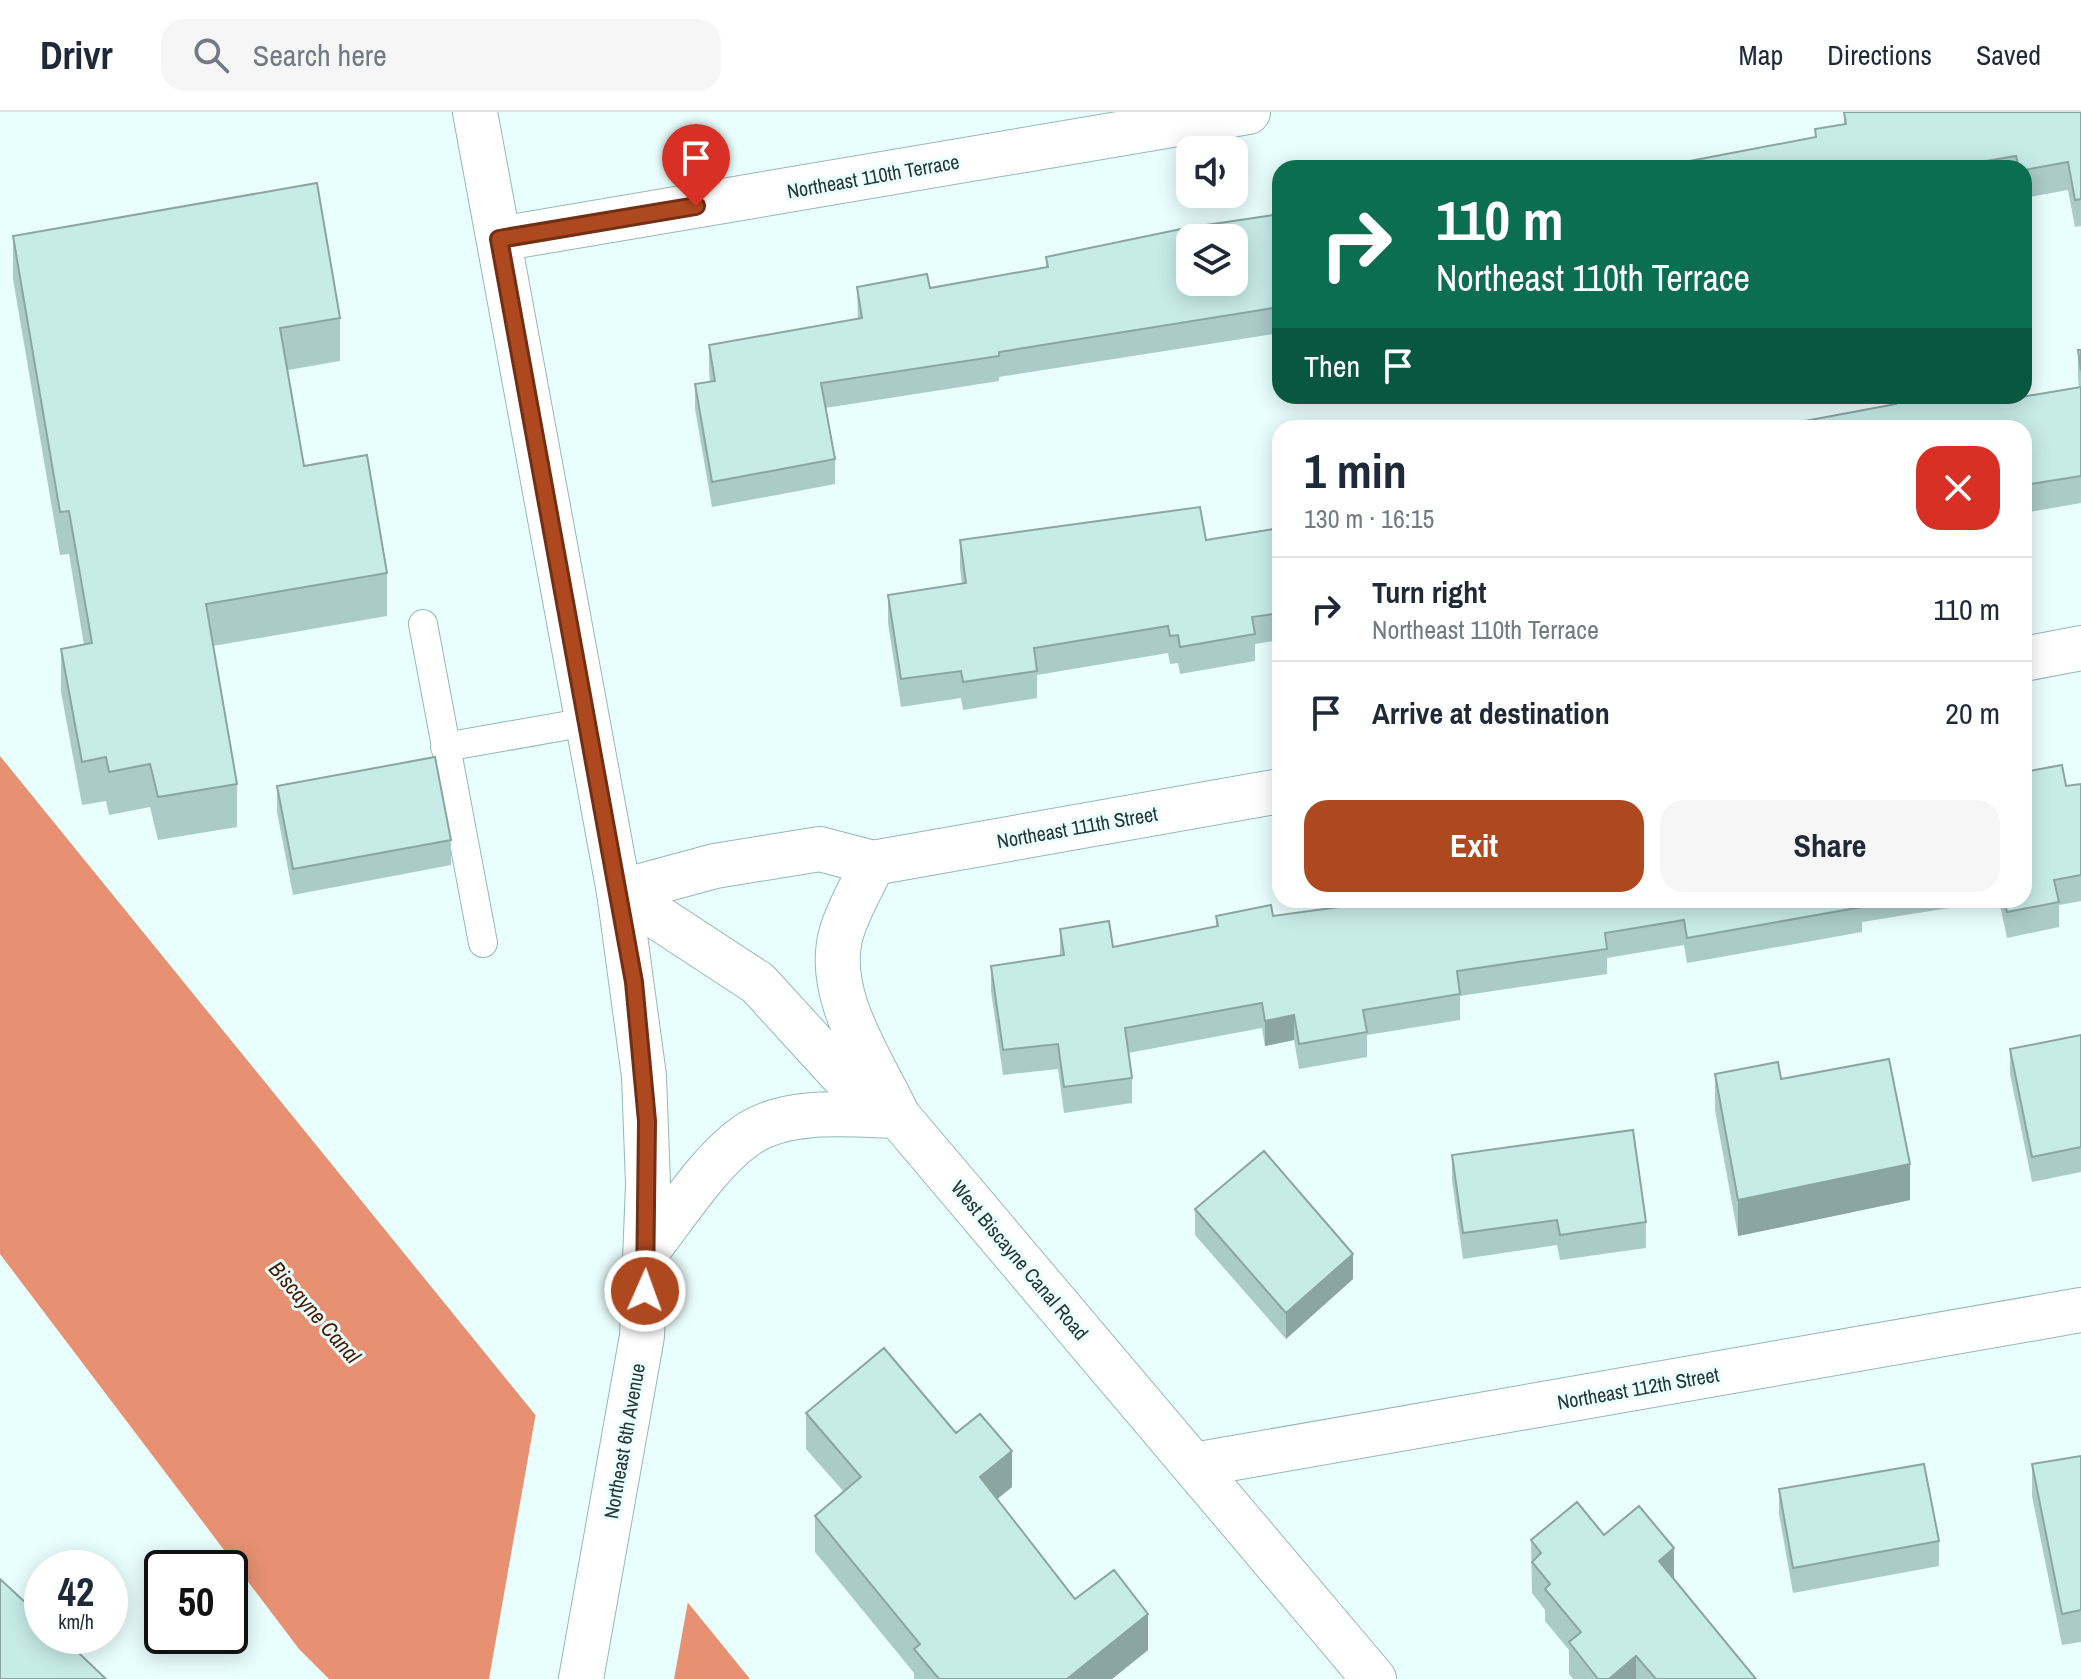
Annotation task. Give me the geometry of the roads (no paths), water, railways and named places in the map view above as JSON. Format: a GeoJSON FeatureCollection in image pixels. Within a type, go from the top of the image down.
{"type":"FeatureCollection","features":[{"type":"Feature","properties":{"kind":"street","name":"Northeast 6th Avenue"},"geometry":{"type":"LineString","coordinates":[[475,112],[619,892],[644,1076],[647,1251],[642,1336],[581,1679]]}},
{"type":"Feature","properties":{"kind":"street","name":"Northeast 110th Terrace"},"geometry":{"type":"LineString","coordinates":[[499,239],[1248,112]]}},
{"type":"Feature","properties":{"kind":"street"},"geometry":{"type":"LineString","coordinates":[[2032,657],[2081,648]]}},
{"type":"Feature","properties":{"kind":"street","name":"Northeast 111th Street"},"geometry":{"type":"LineString","coordinates":[[873,863],[1272,792]]}},
{"type":"Feature","properties":{"kind":"street"},"geometry":{"type":"LineString","coordinates":[[619,892],[715,866],[820,849],[873,863],[842,930],[836,958],[850,1016],[898,1116],[795,1118],[748,1134],[725,1155],[647,1251]]}},
{"type":"Feature","properties":{"kind":"street","name":"West Biscayne Canal Road"},"geometry":{"type":"LineString","coordinates":[[619,892],[758,983],[842,1075],[898,1116],[1374,1679]]}},
{"type":"Feature","properties":{"kind":"street","name":"Northeast 112th Street"},"geometry":{"type":"LineString","coordinates":[[1194,1465],[2081,1310]]}},
{"type":"Feature","properties":{"kind":"lane"},"geometry":{"type":"LineString","coordinates":[[423,624],[483,943]]}},
{"type":"Feature","properties":{"kind":"lane"},"geometry":{"type":"LineString","coordinates":[[445,747],[587,722]]}},
{"type":"Feature","properties":{"kind":"water","name":"Biscayne Canal"},"geometry":{"type":"Polygon","coordinates":[[[0,756],[750,1679],[329,1679],[299,1649],[248,1582],[248,1550],[224,1550],[0,1254],[0,756]]]}}]}
